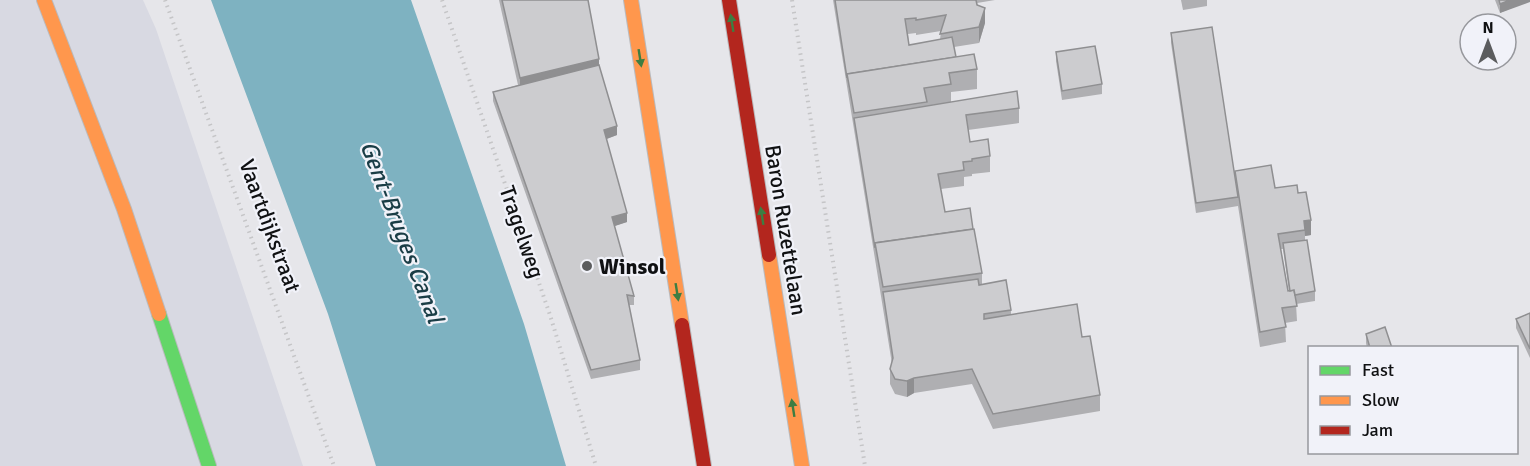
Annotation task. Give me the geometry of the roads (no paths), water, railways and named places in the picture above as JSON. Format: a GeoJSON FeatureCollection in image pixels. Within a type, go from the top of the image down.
{"type":"FeatureCollection","features":[{"type":"Feature","properties":{"kind":"main road"},"geometry":{"type":"LineString","coordinates":[[44,0],[124,209],[209,466]]}},
{"type":"Feature","properties":{"kind":"main road"},"geometry":{"type":"LineString","coordinates":[[631,0],[704,466]]}},
{"type":"Feature","properties":{"kind":"main road","name":"Baron Ruzettelaan"},"geometry":{"type":"LineString","coordinates":[[729,0],[802,466]]}},
{"type":"Feature","properties":{"kind":"water","name":"Gent-Bruges Canal"},"geometry":{"type":"Polygon","coordinates":[[[211,0],[411,0],[524,324],[566,466],[376,466],[328,314],[211,0]]]}},
{"type":"Feature","properties":{"kind":"place","name":"Winsol"},"geometry":{"type":"Point","coordinates":[587,266]}}]}
